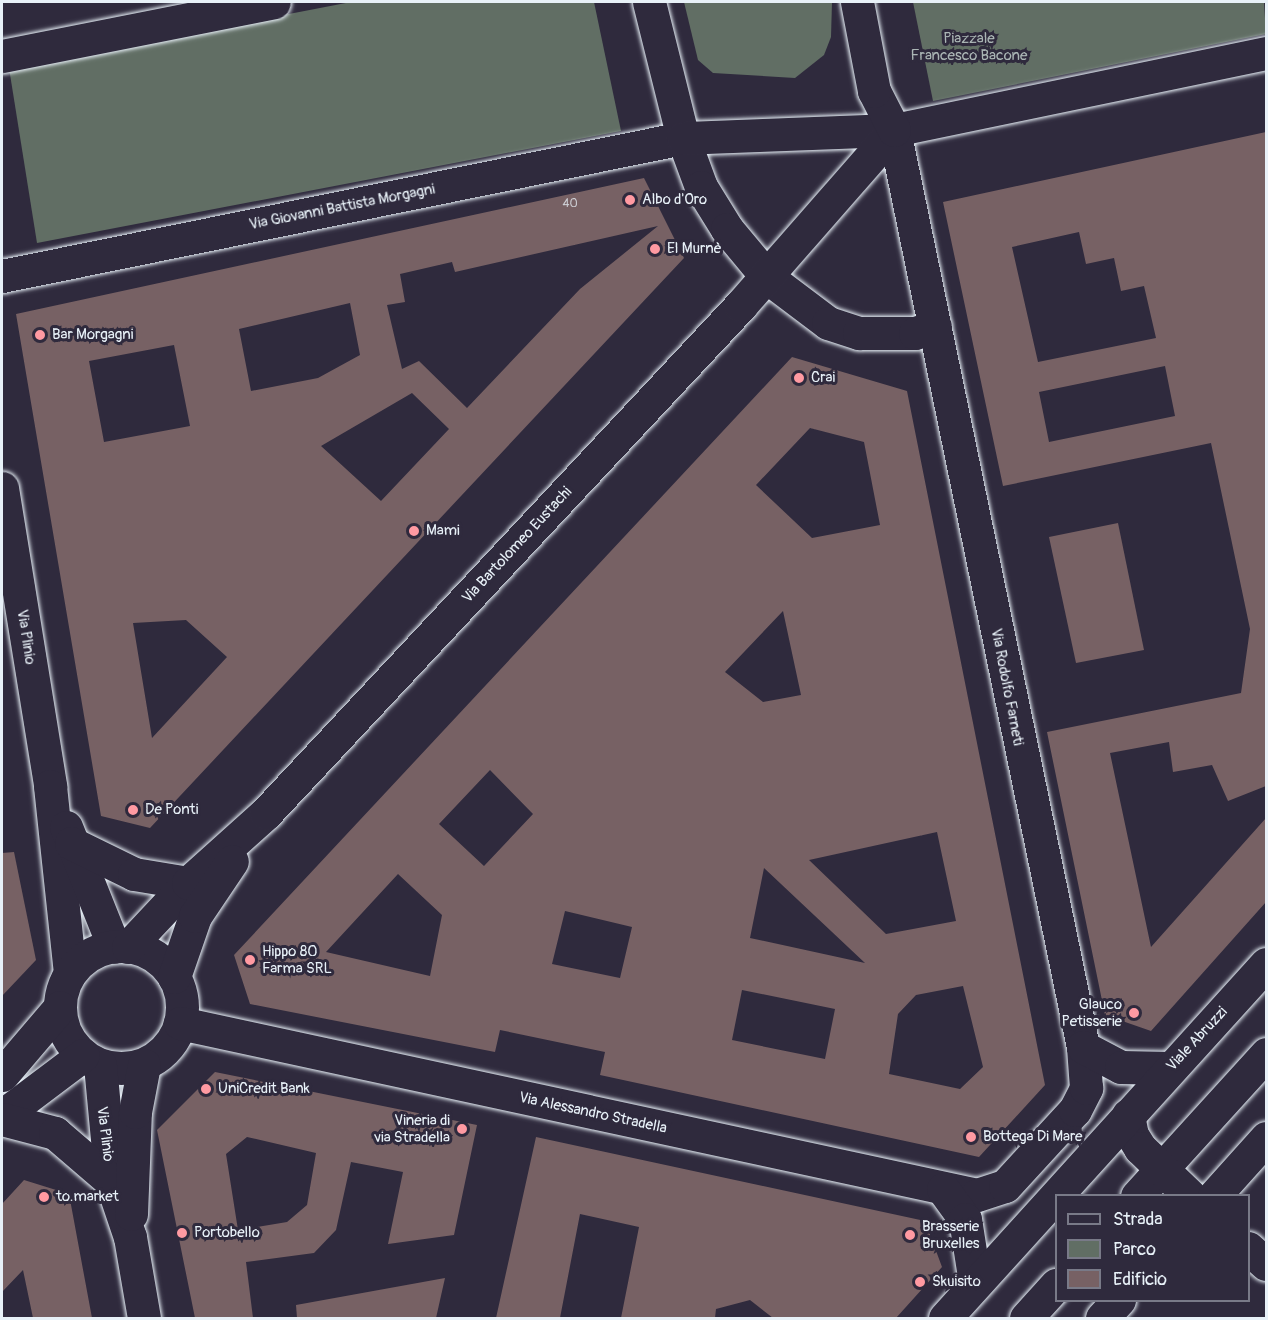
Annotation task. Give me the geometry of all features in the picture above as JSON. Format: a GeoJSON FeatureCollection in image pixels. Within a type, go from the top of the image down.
{"type":"FeatureCollection","features":[{"type":"Feature","properties":{"kind":"street"},"geometry":{"type":"LineString","coordinates":[[2,56],[274,2]]}},
{"type":"Feature","properties":{"kind":"street"},"geometry":{"type":"LineString","coordinates":[[649,2],[682,138],[706,195],[767,277],[828,323],[859,333],[915,333],[935,326],[894,130],[874,91],[857,2]]}},
{"type":"Feature","properties":{"kind":"street"},"geometry":{"type":"LineString","coordinates":[[682,138],[894,130],[1266,53]]}},
{"type":"Feature","properties":{"kind":"street"},"geometry":{"type":"LineString","coordinates":[[767,277],[894,130]]}},
{"type":"Feature","properties":{"kind":"street","name":"Via Giovanni Battista Morgagni"},"geometry":{"type":"LineString","coordinates":[[2,276],[682,138]]}},
{"type":"Feature","properties":{"kind":"street","name":"Via Bartolomeo Eustachi"},"geometry":{"type":"LineString","coordinates":[[70,973],[91,954],[121,947],[266,813],[767,277]]}},
{"type":"Feature","properties":{"kind":"street","name":"Via Rodolfo Farneti"},"geometry":{"type":"LineString","coordinates":[[935,326],[1083,1047],[1086,1088],[1076,1110],[1005,1186]]}},
{"type":"Feature","properties":{"kind":"street","name":"Via Plinio"},"geometry":{"type":"LineString","coordinates":[[2,488],[50,786],[70,973]]}},
{"type":"Feature","properties":{"kind":"street","name":"Via Plinio"},"geometry":{"type":"LineString","coordinates":[[50,786],[71,843],[121,947]]}},
{"type":"Feature","properties":{"kind":"street","name":"Via Bartolomeo Eustachi"},"geometry":{"type":"LineString","coordinates":[[174,977],[195,916],[266,813]]}},
{"type":"Feature","properties":{"kind":"street"},"geometry":{"type":"LineString","coordinates":[[71,843],[134,874],[188,884]]}},
{"type":"Feature","properties":{"kind":"street"},"geometry":{"type":"LineString","coordinates":[[60,1007],[63,1029],[91,1060],[122,1068],[144,1065],[166,1049],[180,1023],[182,1000],[174,977],[150,953],[121,947]]}},
{"type":"Feature","properties":{"kind":"street","name":"Viale Abruzzi"},"geometry":{"type":"LineString","coordinates":[[1056,1194],[1266,964]]}},
{"type":"Feature","properties":{"kind":"street"},"geometry":{"type":"LineString","coordinates":[[2,1075],[60,1007],[70,973]]}},
{"type":"Feature","properties":{"kind":"street","name":"Via Alessandro Stradella"},"geometry":{"type":"LineString","coordinates":[[180,1023],[943,1189],[977,1195],[1005,1186]]}},
{"type":"Feature","properties":{"kind":"street"},"geometry":{"type":"LineString","coordinates":[[1083,1047],[1121,1067],[1171,1068]]}},
{"type":"Feature","properties":{"kind":"street"},"geometry":{"type":"LineString","coordinates":[[1139,1194],[1266,1054]]}},
{"type":"Feature","properties":{"kind":"street"},"geometry":{"type":"LineString","coordinates":[[2,1118],[91,1060]]}},
{"type":"Feature","properties":{"kind":"street","name":"Via Plinio"},"geometry":{"type":"LineString","coordinates":[[91,1060],[111,1181],[130,1236],[144,1318]]}},
{"type":"Feature","properties":{"kind":"street","name":"Via Plinio"},"geometry":{"type":"LineString","coordinates":[[130,1236],[135,1112],[144,1065]]}},
{"type":"Feature","properties":{"kind":"street"},"geometry":{"type":"LineString","coordinates":[[1128,1115],[1132,1135],[1161,1169],[1188,1194]]}},
{"type":"Feature","properties":{"kind":"street"},"geometry":{"type":"LineString","coordinates":[[2,1118],[55,1133],[111,1181]]}},
{"type":"Feature","properties":{"kind":"street"},"geometry":{"type":"LineString","coordinates":[[1216,1194],[1266,1138]]}},
{"type":"Feature","properties":{"kind":"street"},"geometry":{"type":"LineString","coordinates":[[943,1189],[965,1219],[975,1283]]}},
{"type":"Feature","properties":{"kind":"street","name":"Viale Abruzzi"},"geometry":{"type":"LineString","coordinates":[[945,1318],[1055,1195]]}},
{"type":"Feature","properties":{"kind":"street"},"geometry":{"type":"LineString","coordinates":[[1250,1250],[1266,1264]]}},
{"type":"Feature","properties":{"kind":"street"},"geometry":{"type":"LineString","coordinates":[[1026,1318],[1055,1286]]}},
{"type":"Feature","properties":{"kind":"street"},"geometry":{"type":"LineString","coordinates":[[1102,1318],[1117,1302]]}},
{"type":"Feature","properties":{"kind":"green space"},"geometry":{"type":"Polygon","coordinates":[[[351,2],[594,2],[621,131],[37,243],[9,68],[351,2]]]}},
{"type":"Feature","properties":{"kind":"green space"},"geometry":{"type":"Polygon","coordinates":[[[684,2],[832,2],[831,37],[824,55],[795,78],[713,73],[698,60],[684,2]]]}},
{"type":"Feature","properties":{"kind":"green space","name":"Piazzale Francesco Bacone"},"geometry":{"type":"Polygon","coordinates":[[[913,2],[1264,2],[1266,34],[933,101],[913,2]]]}},
{"type":"Feature","properties":{"kind":"building"},"geometry":{"type":"Polygon","coordinates":[[[1266,132],[1266,786],[1228,801],[1212,765],[1173,772],[1169,742],[1110,753],[1151,947],[1266,818],[1266,902],[1151,1031],[1105,1015],[1047,732],[1241,693],[1250,629],[1211,443],[1003,486],[943,202],[1266,132]],[[1079,232],[1012,247],[1038,362],[1156,338],[1144,286],[1121,291],[1114,258],[1086,264],[1079,232]],[[1165,366],[1039,392],[1049,442],[1175,416],[1165,366]]]}},
{"type":"Feature","properties":{"kind":"building"},"geometry":{"type":"Polygon","coordinates":[[[644,178],[684,258],[150,828],[101,816],[16,314],[644,178]],[[658,226],[455,272],[452,262],[400,274],[405,302],[387,305],[402,369],[419,361],[467,408],[580,289],[658,226]],[[350,303],[239,329],[251,391],[318,378],[360,355],[350,303]],[[174,345],[89,361],[104,442],[190,426],[174,345]],[[412,393],[321,446],[381,501],[449,429],[412,393]],[[186,620],[133,623],[152,738],[227,657],[186,620]]]}},
{"type":"Feature","properties":{"kind":"building"},"geometry":{"type":"Polygon","coordinates":[[[792,357],[907,391],[1045,1085],[979,1157],[600,1075],[605,1052],[500,1030],[495,1052],[250,1004],[234,955],[792,357]],[[810,428],[756,485],[812,538],[880,525],[864,442],[810,428]],[[783,611],[725,672],[763,702],[801,695],[783,611]],[[490,770],[439,824],[484,866],[533,814],[490,770]],[[937,832],[809,860],[886,934],[956,921],[937,832]],[[764,868],[750,938],[865,963],[764,868]],[[398,874],[326,952],[430,976],[442,915],[398,874]],[[565,911],[552,964],[620,978],[632,927],[565,911]],[[963,986],[916,995],[898,1014],[889,1074],[960,1089],[983,1067],[963,986]],[[742,990],[732,1040],[825,1059],[835,1009],[742,990]]]}},
{"type":"Feature","properties":{"kind":"building"},"geometry":{"type":"Polygon","coordinates":[[[1118,523],[1144,650],[1076,663],[1049,537],[1118,523]]]}},
{"type":"Feature","properties":{"kind":"building"},"geometry":{"type":"Polygon","coordinates":[[[14,852],[36,960],[2,996],[2,853],[14,852]]]}},
{"type":"Feature","properties":{"kind":"building"},"geometry":{"type":"Polygon","coordinates":[[[215,1072],[477,1125],[454,1235],[388,1244],[403,1172],[351,1162],[336,1230],[314,1253],[246,1262],[253,1318],[195,1318],[157,1130],[215,1072]],[[247,1137],[226,1154],[238,1230],[287,1222],[307,1205],[316,1153],[247,1137]]]}},
{"type":"Feature","properties":{"kind":"building"},"geometry":{"type":"Polygon","coordinates":[[[536,1137],[925,1221],[942,1267],[896,1318],[773,1318],[750,1300],[716,1309],[715,1318],[621,1318],[639,1227],[580,1214],[560,1318],[496,1318],[536,1137]]]}},
{"type":"Feature","properties":{"kind":"building"},"geometry":{"type":"Polygon","coordinates":[[[24,1180],[69,1194],[92,1318],[33,1318],[23,1270],[2,1292],[2,1204],[24,1180]]]}},
{"type":"Feature","properties":{"kind":"building"},"geometry":{"type":"Polygon","coordinates":[[[445,1278],[436,1318],[297,1318],[296,1305],[445,1278]]]}},
{"type":"Feature","properties":{"kind":"place","name":"Albo d'Oro"},"geometry":{"type":"Point","coordinates":[630,200]}},
{"type":"Feature","properties":{"kind":"place","name":"El Murnè"},"geometry":{"type":"Point","coordinates":[655,249]}},
{"type":"Feature","properties":{"kind":"place","name":"Bar Morgagni"},"geometry":{"type":"Point","coordinates":[40,335]}},
{"type":"Feature","properties":{"kind":"place","name":"Crai"},"geometry":{"type":"Point","coordinates":[799,378]}},
{"type":"Feature","properties":{"kind":"place","name":"Mami"},"geometry":{"type":"Point","coordinates":[414,531]}},
{"type":"Feature","properties":{"kind":"place","name":"De Ponti"},"geometry":{"type":"Point","coordinates":[133,810]}},
{"type":"Feature","properties":{"kind":"place","name":"Hippo 80 Farma SRL"},"geometry":{"type":"Point","coordinates":[250,960]}},
{"type":"Feature","properties":{"kind":"place","name":"Glauco Petisserie"},"geometry":{"type":"Point","coordinates":[1134,1013]}},
{"type":"Feature","properties":{"kind":"place","name":"UniCredit Bank"},"geometry":{"type":"Point","coordinates":[206,1089]}},
{"type":"Feature","properties":{"kind":"place","name":"Vineria di via Stradella"},"geometry":{"type":"Point","coordinates":[462,1129]}},
{"type":"Feature","properties":{"kind":"place","name":"Bottega Di Mare"},"geometry":{"type":"Point","coordinates":[971,1137]}},
{"type":"Feature","properties":{"kind":"place","name":"to.market"},"geometry":{"type":"Point","coordinates":[44,1197]}},
{"type":"Feature","properties":{"kind":"place","name":"Portobello"},"geometry":{"type":"Point","coordinates":[182,1233]}},
{"type":"Feature","properties":{"kind":"place","name":"Brasserie Bruxelles"},"geometry":{"type":"Point","coordinates":[910,1235]}},
{"type":"Feature","properties":{"kind":"place","name":"Skuisito"},"geometry":{"type":"Point","coordinates":[920,1282]}}]}
